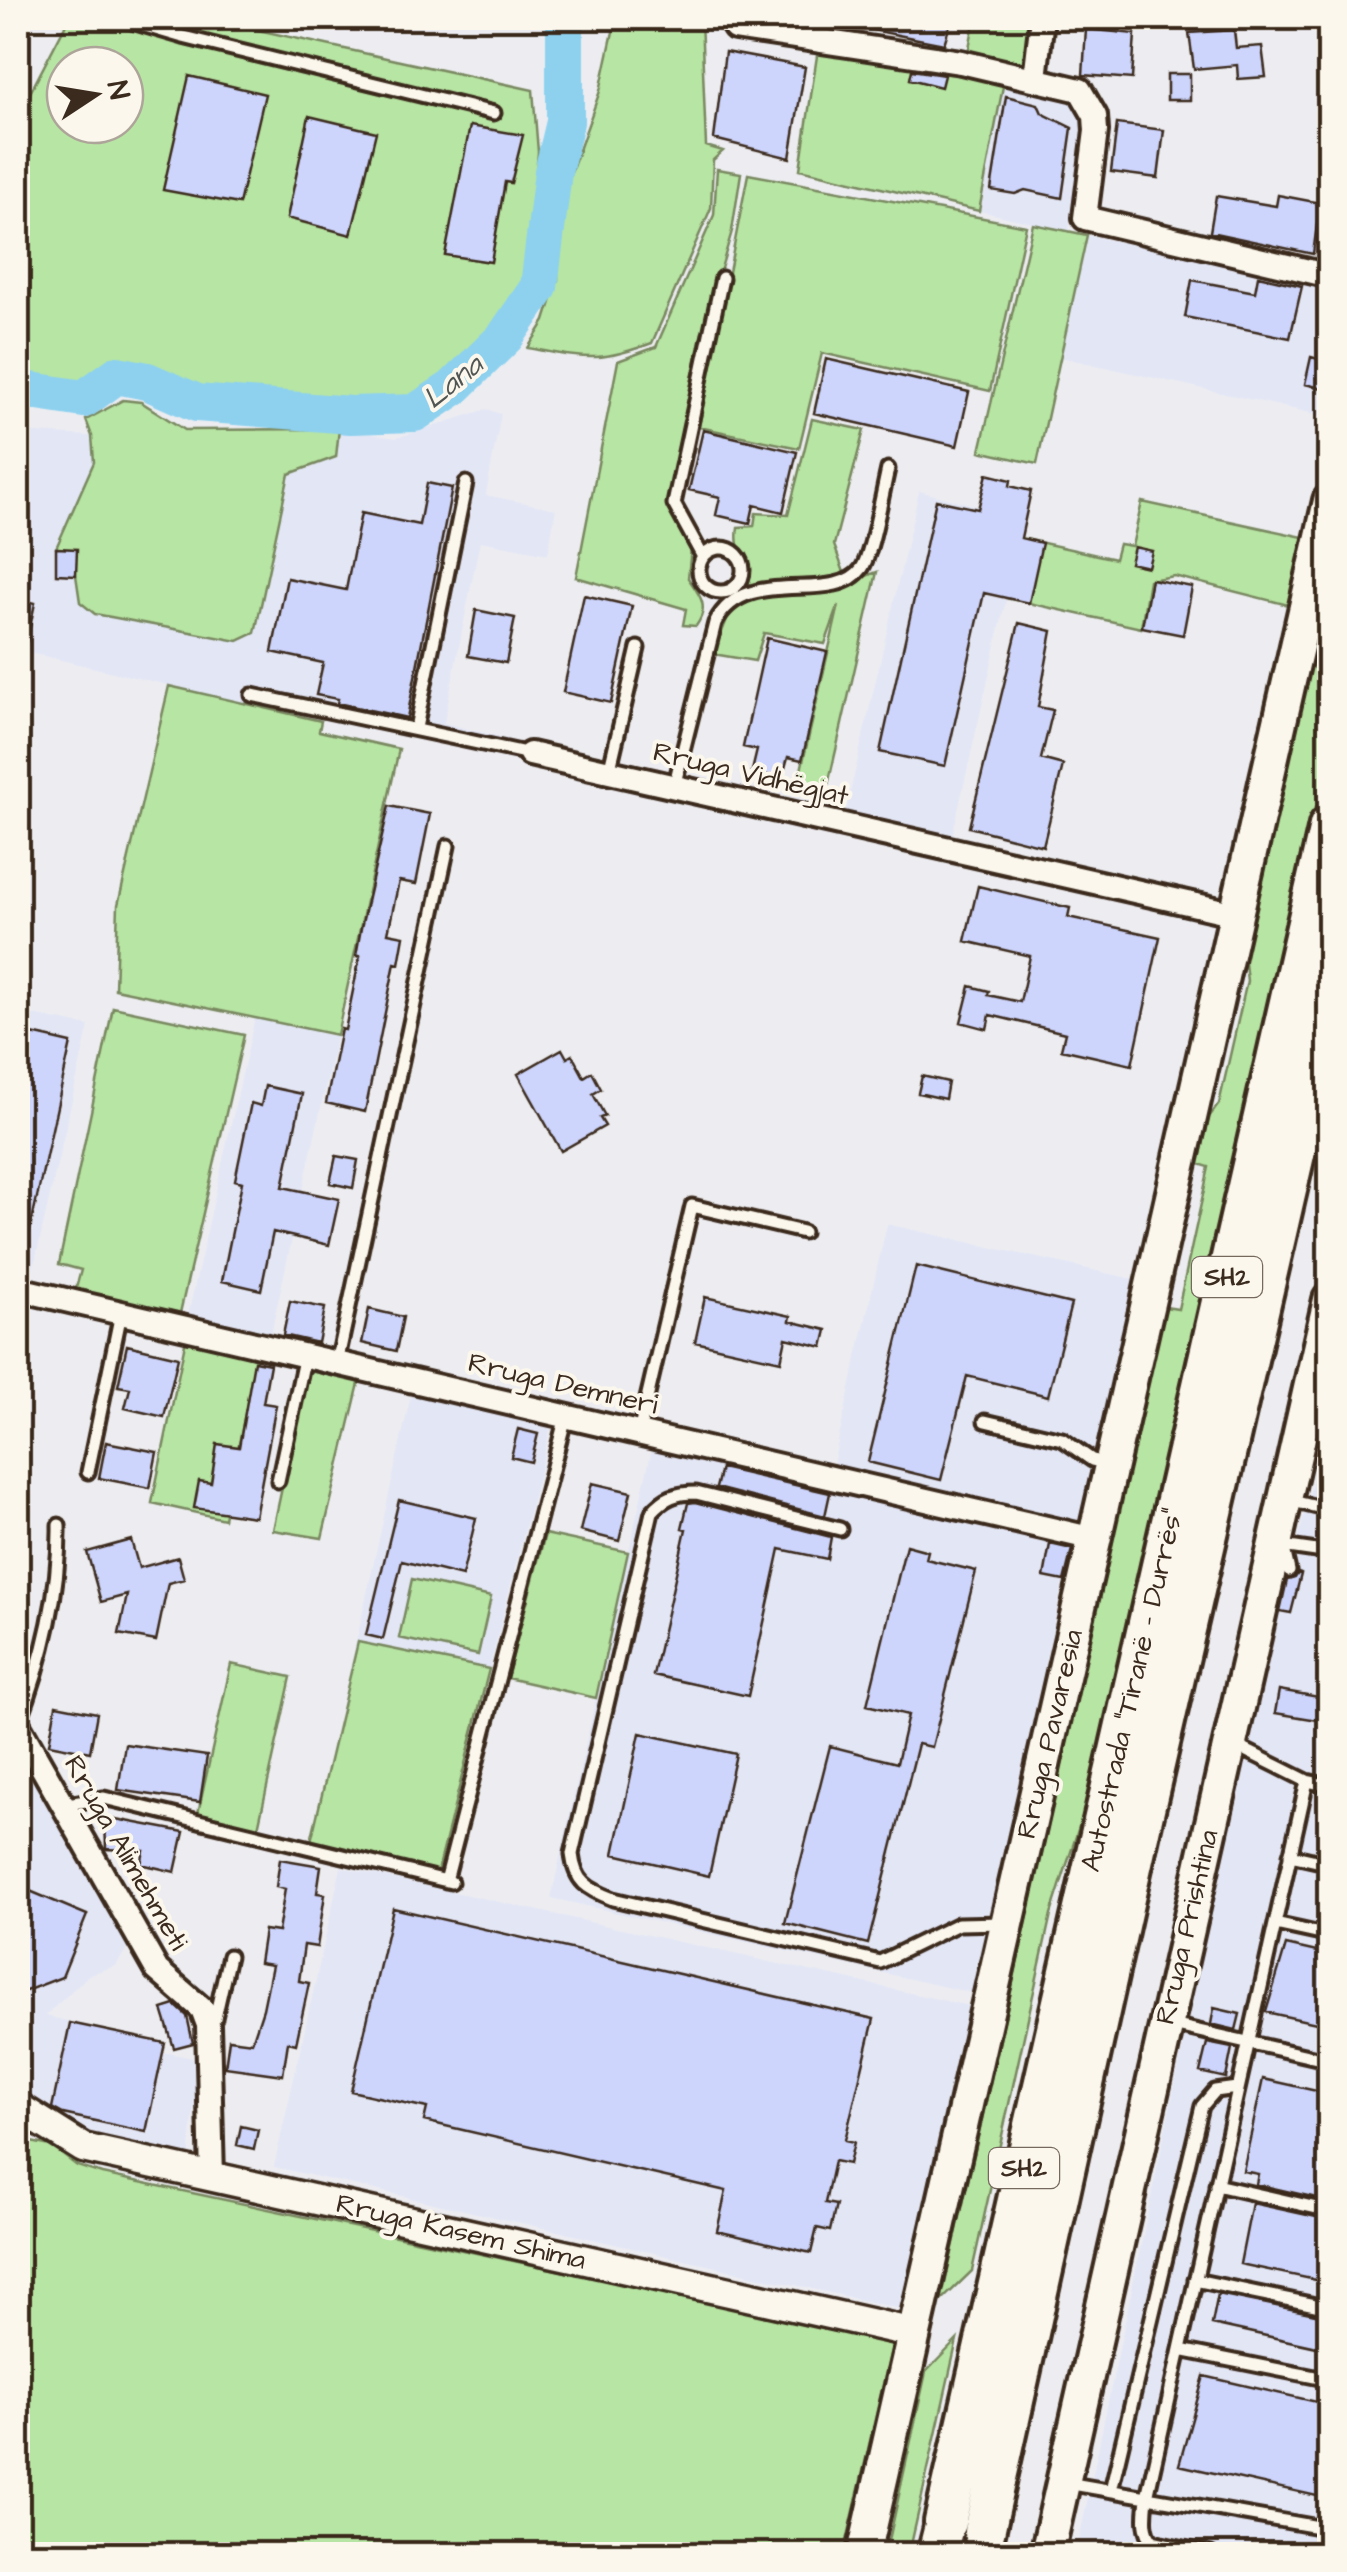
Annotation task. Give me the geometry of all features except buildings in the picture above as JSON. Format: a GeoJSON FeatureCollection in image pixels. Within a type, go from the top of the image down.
{"type":"FeatureCollection","features":[{"type":"Feature","properties":{"kind":"highway","name":"Autostrada \"Tiranë - Durrës\""},"geometry":{"type":"LineString","coordinates":[[941,2538],[1330,826]]}},
{"type":"Feature","properties":{"kind":"highway","name":"Autostrada \"Tiranë - Durrës\""},"geometry":{"type":"LineString","coordinates":[[982,2543],[1140,1826],[1330,997]]}},
{"type":"Feature","properties":{"kind":"main road","name":"Rruga Pavaresia"},"geometry":{"type":"LineString","coordinates":[[864,2554],[1330,502]]}},
{"type":"Feature","properties":{"kind":"main road","name":"Rruga Prishtina"},"geometry":{"type":"LineString","coordinates":[[1047,2554],[1229,1741],[1260,1634],[1284,1499],[1330,1300]]}},
{"type":"Feature","properties":{"kind":"street"},"geometry":{"type":"LineString","coordinates":[[729,18],[735,28],[961,62],[1080,90],[1095,116],[1096,131],[1085,218],[1330,276]]}},
{"type":"Feature","properties":{"kind":"street"},"geometry":{"type":"LineString","coordinates":[[1035,78],[1042,18]]}},
{"type":"Feature","properties":{"kind":"street","name":"Rruga Vidhëgjat"},"geometry":{"type":"LineString","coordinates":[[530,754],[1236,914]]}},
{"type":"Feature","properties":{"kind":"street","name":"Rruga Demneri"},"geometry":{"type":"LineString","coordinates":[[18,1289],[1094,1539]]}},
{"type":"Feature","properties":{"kind":"street","name":"Rruga Alimehmeti"},"geometry":{"type":"LineString","coordinates":[[18,1726],[157,1970],[202,2009],[208,2025]]}},
{"type":"Feature","properties":{"kind":"street"},"geometry":{"type":"LineString","coordinates":[[208,2025],[212,2176]]}},
{"type":"Feature","properties":{"kind":"street","name":"Rruga Kasem Shima"},"geometry":{"type":"LineString","coordinates":[[18,2107],[84,2148],[914,2333]]}},
{"type":"Feature","properties":{"kind":"lane"},"geometry":{"type":"LineString","coordinates":[[118,18],[494,114]]}},
{"type":"Feature","properties":{"kind":"lane"},"geometry":{"type":"LineString","coordinates":[[703,557],[674,504],[722,278]]}},
{"type":"Feature","properties":{"kind":"lane"},"geometry":{"type":"LineString","coordinates":[[674,787],[715,622],[739,591],[743,576],[741,561],[731,550],[716,549],[703,557],[699,571],[703,584],[722,593],[739,591],[850,578],[864,566],[888,469]]}},
{"type":"Feature","properties":{"kind":"lane"},"geometry":{"type":"LineString","coordinates":[[416,728],[466,483]]}},
{"type":"Feature","properties":{"kind":"lane"},"geometry":{"type":"LineString","coordinates":[[609,772],[638,648]]}},
{"type":"Feature","properties":{"kind":"lane","name":"Rruga Vidhëgjat"},"geometry":{"type":"LineString","coordinates":[[252,695],[530,754]]}},
{"type":"Feature","properties":{"kind":"lane"},"geometry":{"type":"LineString","coordinates":[[337,1362],[448,846]]}},
{"type":"Feature","properties":{"kind":"lane"},"geometry":{"type":"LineString","coordinates":[[639,1433],[692,1206],[804,1232]]}},
{"type":"Feature","properties":{"kind":"lane"},"geometry":{"type":"LineString","coordinates":[[88,1472],[122,1312]]}},
{"type":"Feature","properties":{"kind":"lane"},"geometry":{"type":"LineString","coordinates":[[278,1480],[305,1355]]}},
{"type":"Feature","properties":{"kind":"lane"},"geometry":{"type":"LineString","coordinates":[[61,1805],[104,1798],[449,1882],[566,1416]]}},
{"type":"Feature","properties":{"kind":"lane"},"geometry":{"type":"LineString","coordinates":[[985,1421],[1062,1438],[1092,1460],[1111,1464]]}},
{"type":"Feature","properties":{"kind":"lane"},"geometry":{"type":"LineString","coordinates":[[840,1529],[696,1493],[678,1493],[662,1500],[652,1512],[572,1854],[574,1874],[588,1890],[612,1899],[880,1962],[958,1924],[1007,1924]]}},
{"type":"Feature","properties":{"kind":"lane"},"geometry":{"type":"LineString","coordinates":[[1284,1499],[1330,1510]]}},
{"type":"Feature","properties":{"kind":"lane","name":"Rruga Alimehmeti"},"geometry":{"type":"LineString","coordinates":[[18,1726],[41,1651],[58,1574],[59,1525]]}},
{"type":"Feature","properties":{"kind":"lane"},"geometry":{"type":"LineString","coordinates":[[1279,1539],[1330,1553]]}},
{"type":"Feature","properties":{"kind":"lane"},"geometry":{"type":"LineString","coordinates":[[1279,1539],[1289,1571]]}},
{"type":"Feature","properties":{"kind":"lane"},"geometry":{"type":"LineString","coordinates":[[1229,1741],[1306,1781],[1330,1786]]}},
{"type":"Feature","properties":{"kind":"lane"},"geometry":{"type":"LineString","coordinates":[[1211,2554],[1153,2541],[1147,2536],[1147,2496],[1306,1781]]}},
{"type":"Feature","properties":{"kind":"lane"},"geometry":{"type":"LineString","coordinates":[[1290,1854],[1330,1864]]}},
{"type":"Feature","properties":{"kind":"lane"},"geometry":{"type":"LineString","coordinates":[[1275,1924],[1330,1936]]}},
{"type":"Feature","properties":{"kind":"lane"},"geometry":{"type":"LineString","coordinates":[[208,2025],[215,2018],[229,1956]]}},
{"type":"Feature","properties":{"kind":"lane"},"geometry":{"type":"LineString","coordinates":[[1166,2023],[1330,2061]]}},
{"type":"Feature","properties":{"kind":"lane"},"geometry":{"type":"LineString","coordinates":[[1111,2490],[1202,2106],[1215,2090],[1238,2088]]}},
{"type":"Feature","properties":{"kind":"lane"},"geometry":{"type":"LineString","coordinates":[[1216,2186],[1330,2211]]}},
{"type":"Feature","properties":{"kind":"lane"},"geometry":{"type":"LineString","coordinates":[[1196,2280],[1330,2308]]}},
{"type":"Feature","properties":{"kind":"lane"},"geometry":{"type":"LineString","coordinates":[[1180,2350],[1330,2380]]}},
{"type":"Feature","properties":{"kind":"lane"},"geometry":{"type":"LineString","coordinates":[[1063,2482],[1330,2529]]}},
{"type":"Feature","properties":{"kind":"shaded area"},"geometry":{"type":"Polygon","coordinates":[[[1004,81],[1064,94],[1076,102],[1088,123],[1069,231],[979,211],[1004,81]]]}},
{"type":"Feature","properties":{"kind":"shaded area"},"geometry":{"type":"Polygon","coordinates":[[[1087,235],[1329,288],[1329,417],[1060,357],[1087,235]]]}},
{"type":"Feature","properties":{"kind":"shaded area"},"geometry":{"type":"Polygon","coordinates":[[[123,400],[141,402],[185,430],[339,429],[396,438],[487,409],[501,414],[486,495],[556,509],[548,554],[480,541],[444,723],[532,745],[528,763],[323,716],[321,721],[18,650],[18,432],[92,436],[86,420],[123,400]]]}},
{"type":"Feature","properties":{"kind":"shaded area"},"geometry":{"type":"Polygon","coordinates":[[[919,491],[1025,518],[952,837],[845,815],[919,491]]]}},
{"type":"Feature","properties":{"kind":"shaded area"},"geometry":{"type":"Polygon","coordinates":[[[18,1012],[89,1026],[31,1279],[18,1276],[18,1012]]]}},
{"type":"Feature","properties":{"kind":"shaded area"},"geometry":{"type":"Polygon","coordinates":[[[255,1017],[337,1035],[271,1334],[188,1315],[255,1017]]]}},
{"type":"Feature","properties":{"kind":"shaded area"},"geometry":{"type":"Polygon","coordinates":[[[887,1224],[1133,1279],[1078,1524],[832,1468],[887,1224]]]}},
{"type":"Feature","properties":{"kind":"shaded area"},"geometry":{"type":"Polygon","coordinates":[[[412,1390],[552,1423],[438,1871],[312,1841],[412,1390]]]}},
{"type":"Feature","properties":{"kind":"shaded area"},"geometry":{"type":"Polygon","coordinates":[[[1329,1418],[1329,2554],[1076,2554],[1283,1569],[1298,1538],[1329,1418]]]}},
{"type":"Feature","properties":{"kind":"shaded area"},"geometry":{"type":"Polygon","coordinates":[[[652,1448],[1072,1543],[972,1993],[551,1898],[652,1448]]]}},
{"type":"Feature","properties":{"kind":"shaded area"},"geometry":{"type":"Polygon","coordinates":[[[18,1745],[132,1940],[116,1966],[90,1974],[45,2016],[165,2043],[163,2052],[199,2059],[189,2160],[73,2129],[18,2094],[24,2068],[18,2064],[18,1745]]]}},
{"type":"Feature","properties":{"kind":"shaded area"},"geometry":{"type":"Polygon","coordinates":[[[341,1867],[969,2006],[901,2309],[274,2167],[341,1867]]]}},
{"type":"Feature","properties":{"kind":"green space"},"geometry":{"type":"Polygon","coordinates":[[[69,18],[203,18],[533,90],[538,152],[526,282],[500,326],[433,391],[407,405],[371,406],[203,397],[120,367],[83,389],[36,384],[18,387],[18,116],[45,64],[45,145],[145,145],[145,45],[55,45],[69,18]]]}},
{"type":"Feature","properties":{"kind":"green space"},"geometry":{"type":"Polygon","coordinates":[[[616,18],[701,18],[706,146],[723,151],[713,160],[711,208],[652,343],[617,354],[590,357],[528,348],[545,321],[558,280],[557,229],[562,198],[600,91],[616,18]]]}},
{"type":"Feature","properties":{"kind":"green space"},"geometry":{"type":"Polygon","coordinates":[[[975,18],[1037,18],[1026,65],[967,58],[975,18]]]}},
{"type":"Feature","properties":{"kind":"green space"},"geometry":{"type":"Polygon","coordinates":[[[818,49],[833,49],[835,57],[848,57],[850,52],[881,57],[882,62],[894,64],[898,60],[1004,81],[979,211],[800,169],[818,49]]]}},
{"type":"Feature","properties":{"kind":"green space"},"geometry":{"type":"Polygon","coordinates":[[[717,169],[741,173],[732,231],[700,340],[668,500],[691,548],[688,578],[703,607],[696,626],[683,625],[686,609],[576,577],[618,361],[656,347],[714,215],[717,169]]]}},
{"type":"Feature","properties":{"kind":"green space"},"geometry":{"type":"Polygon","coordinates":[[[748,174],[1026,226],[990,391],[822,353],[799,448],[699,427],[748,174]]]}},
{"type":"Feature","properties":{"kind":"green space"},"geometry":{"type":"Polygon","coordinates":[[[1033,224],[1087,235],[1037,464],[980,451],[1033,224]]]}},
{"type":"Feature","properties":{"kind":"green space"},"geometry":{"type":"Polygon","coordinates":[[[123,400],[141,402],[185,430],[339,429],[336,457],[289,474],[255,633],[238,641],[95,614],[80,602],[76,575],[56,548],[94,462],[86,420],[123,400]]]}},
{"type":"Feature","properties":{"kind":"green space"},"geometry":{"type":"Polygon","coordinates":[[[812,419],[864,430],[834,545],[845,575],[744,588],[738,527],[754,526],[756,513],[788,515],[812,419]]]}},
{"type":"Feature","properties":{"kind":"green space"},"geometry":{"type":"Polygon","coordinates":[[[1142,502],[1303,537],[1288,605],[1174,576],[1149,580],[1141,628],[1006,598],[1021,538],[1115,559],[1119,544],[1132,546],[1142,502]]]}},
{"type":"Feature","properties":{"kind":"green space"},"geometry":{"type":"Polygon","coordinates":[[[877,572],[825,798],[796,792],[839,605],[825,644],[764,633],[755,661],[713,654],[732,607],[759,595],[844,584],[877,572]]]}},
{"type":"Feature","properties":{"kind":"green space"},"geometry":{"type":"Polygon","coordinates":[[[1329,578],[1329,779],[1119,1702],[1051,1914],[972,2271],[941,2301],[1165,1307],[1178,1309],[1209,1167],[1199,1164],[1209,1117],[1219,1104],[1247,981],[1244,954],[1329,578]]]}},
{"type":"Feature","properties":{"kind":"green space"},"geometry":{"type":"Polygon","coordinates":[[[169,686],[321,721],[319,731],[399,749],[337,1035],[115,989],[118,905],[169,686]]]}},
{"type":"Feature","properties":{"kind":"green space"},"geometry":{"type":"Polygon","coordinates":[[[113,1007],[244,1035],[180,1313],[75,1292],[81,1270],[59,1264],[113,1007]]]}},
{"type":"Feature","properties":{"kind":"green space"},"geometry":{"type":"Polygon","coordinates":[[[186,1338],[257,1354],[224,1519],[152,1503],[186,1338]]]}},
{"type":"Feature","properties":{"kind":"green space"},"geometry":{"type":"Polygon","coordinates":[[[308,1365],[361,1375],[322,1538],[273,1530],[308,1365]]]}},
{"type":"Feature","properties":{"kind":"green space"},"geometry":{"type":"Polygon","coordinates":[[[545,1534],[628,1552],[596,1698],[507,1678],[545,1534]]]}},
{"type":"Feature","properties":{"kind":"green space"},"geometry":{"type":"Polygon","coordinates":[[[412,1579],[491,1597],[478,1655],[399,1638],[412,1579]]]}},
{"type":"Feature","properties":{"kind":"green space"},"geometry":{"type":"Polygon","coordinates":[[[358,1642],[489,1669],[438,1871],[311,1841],[358,1642]]]}},
{"type":"Feature","properties":{"kind":"green space"},"geometry":{"type":"Polygon","coordinates":[[[231,1664],[291,1677],[258,1828],[198,1813],[231,1664]]]}},
{"type":"Feature","properties":{"kind":"green space"},"geometry":{"type":"Polygon","coordinates":[[[18,2143],[51,2146],[77,2166],[102,2174],[893,2341],[844,2554],[18,2554],[18,2143]]]}},
{"type":"Feature","properties":{"kind":"green space"},"geometry":{"type":"Polygon","coordinates":[[[957,2340],[909,2554],[886,2554],[926,2372],[957,2340]]]}},
{"type":"Feature","properties":{"kind":"waterway","name":"Lana"},"geometry":{"type":"LineString","coordinates":[[18,393],[31,391],[84,399],[117,375],[147,381],[197,403],[351,415],[415,413],[453,388],[505,337],[539,287],[553,172],[565,122],[565,18]]}}]}
